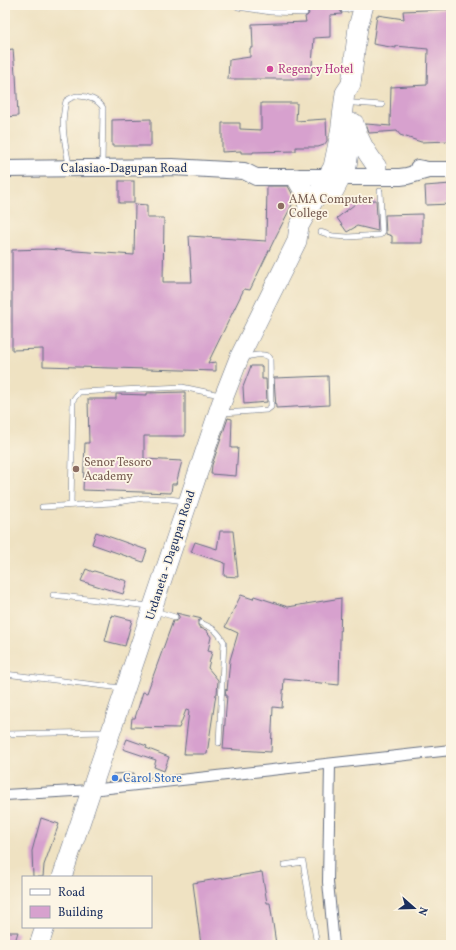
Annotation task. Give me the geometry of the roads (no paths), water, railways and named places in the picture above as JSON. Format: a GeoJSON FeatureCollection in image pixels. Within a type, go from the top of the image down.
{"type":"FeatureCollection","features":[{"type":"Feature","properties":{"kind":"highway"},"geometry":{"type":"LineString","coordinates":[[337,172],[345,93],[351,84],[358,27],[364,5]]}},
{"type":"Feature","properties":{"kind":"highway"},"geometry":{"type":"LineString","coordinates":[[351,84],[355,93],[354,112],[356,134],[378,167]]}},
{"type":"Feature","properties":{"kind":"highway"},"geometry":{"type":"LineString","coordinates":[[337,172],[354,112]]}},
{"type":"Feature","properties":{"kind":"highway","name":"Urdaneta - Dagupan Road"},"geometry":{"type":"LineString","coordinates":[[62,876],[218,413],[240,358],[297,241],[299,226],[308,208],[337,172]]}},
{"type":"Feature","properties":{"kind":"highway","name":"Urdaneta - Dagupan Road"},"geometry":{"type":"LineString","coordinates":[[297,241],[309,233],[337,172]]}},
{"type":"Feature","properties":{"kind":"highway"},"geometry":{"type":"LineString","coordinates":[[296,178],[306,195],[308,208]]}},
{"type":"Feature","properties":{"kind":"highway"},"geometry":{"type":"LineString","coordinates":[[39,945],[45,928]]}},
{"type":"Feature","properties":{"kind":"main road","name":"Calasiao-Dagupan Road"},"geometry":{"type":"LineString","coordinates":[[244,171],[256,166],[337,172]]}},
{"type":"Feature","properties":{"kind":"main road","name":"Calasiao-Dagupan Road"},"geometry":{"type":"LineString","coordinates":[[5,169],[172,167],[244,171],[256,177],[296,178],[337,172]]}},
{"type":"Feature","properties":{"kind":"main road"},"geometry":{"type":"LineString","coordinates":[[337,172],[378,167],[451,170]]}},
{"type":"Feature","properties":{"kind":"main road"},"geometry":{"type":"LineString","coordinates":[[337,172],[400,177],[428,170]]}},
{"type":"Feature","properties":{"kind":"street"},"geometry":{"type":"LineString","coordinates":[[5,795],[91,790],[451,750]]}},
{"type":"Feature","properties":{"kind":"street"},"geometry":{"type":"LineString","coordinates":[[330,764],[328,882],[334,945]]}},
{"type":"Feature","properties":{"kind":"lane"},"geometry":{"type":"LineString","coordinates":[[344,10],[364,5]]}},
{"type":"Feature","properties":{"kind":"lane"},"geometry":{"type":"LineString","coordinates":[[238,7],[271,12],[305,13]]}},
{"type":"Feature","properties":{"kind":"lane"},"geometry":{"type":"LineString","coordinates":[[70,168],[64,138],[63,114],[66,101],[77,96],[96,100],[103,108],[102,168]]}},
{"type":"Feature","properties":{"kind":"lane"},"geometry":{"type":"LineString","coordinates":[[354,112],[382,105]]}},
{"type":"Feature","properties":{"kind":"lane"},"geometry":{"type":"LineString","coordinates":[[321,232],[333,236],[348,237],[380,235],[382,233],[380,191]]}},
{"type":"Feature","properties":{"kind":"lane"},"geometry":{"type":"LineString","coordinates":[[218,413],[267,410],[271,407],[270,358],[263,355],[240,358]]}},
{"type":"Feature","properties":{"kind":"lane"},"geometry":{"type":"LineString","coordinates":[[71,505],[73,400],[79,392],[182,387],[225,396]]}},
{"type":"Feature","properties":{"kind":"lane"},"geometry":{"type":"LineString","coordinates":[[42,506],[112,503],[144,498],[188,501]]}},
{"type":"Feature","properties":{"kind":"lane"},"geometry":{"type":"LineString","coordinates":[[53,595],[153,609],[175,617]]}},
{"type":"Feature","properties":{"kind":"lane"},"geometry":{"type":"LineString","coordinates":[[201,623],[218,632],[224,642],[219,743]]}},
{"type":"Feature","properties":{"kind":"lane"},"geometry":{"type":"LineString","coordinates":[[5,674],[125,688]]}},
{"type":"Feature","properties":{"kind":"lane"},"geometry":{"type":"LineString","coordinates":[[5,734],[111,732]]}},
{"type":"Feature","properties":{"kind":"lane"},"geometry":{"type":"LineString","coordinates":[[284,866],[303,862],[316,945]]}},
{"type":"Feature","properties":{"kind":"place","name":"Regency Hotel"},"geometry":{"type":"Point","coordinates":[270,69]}},
{"type":"Feature","properties":{"kind":"place","name":"AMA Computer College"},"geometry":{"type":"Point","coordinates":[281,206]}},
{"type":"Feature","properties":{"kind":"place","name":"Senor Tesoro Academy"},"geometry":{"type":"Point","coordinates":[76,469]}},
{"type":"Feature","properties":{"kind":"place","name":"Carol Store"},"geometry":{"type":"Point","coordinates":[115,778]}}]}
